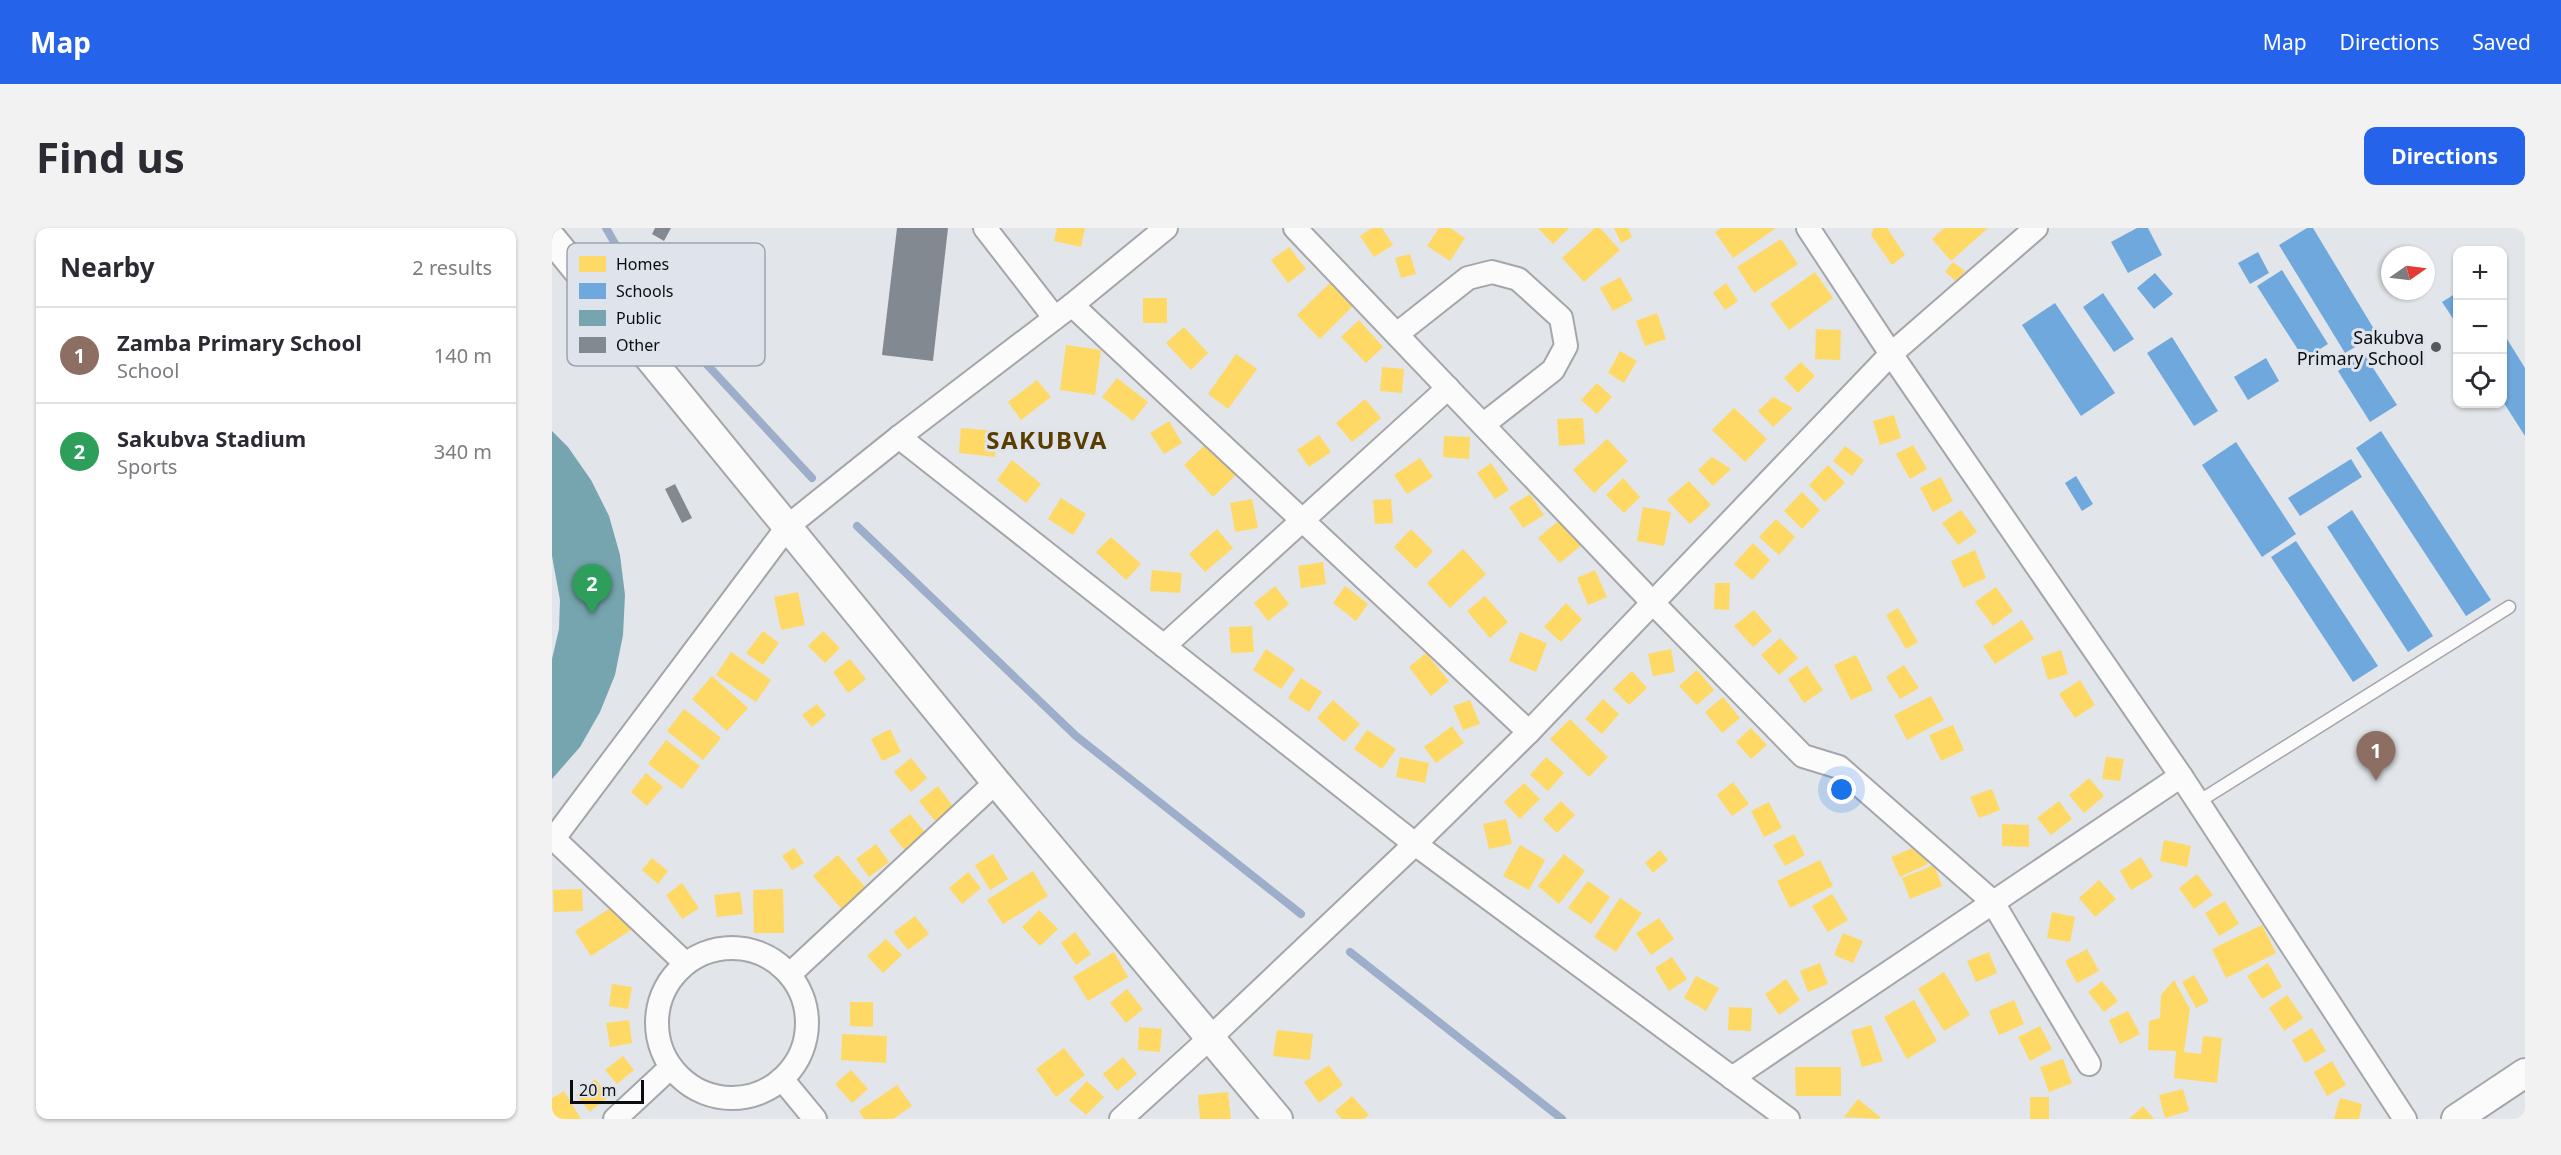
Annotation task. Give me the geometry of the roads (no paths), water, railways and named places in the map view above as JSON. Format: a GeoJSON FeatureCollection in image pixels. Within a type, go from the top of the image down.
{"type":"FeatureCollection","features":[{"type":"Feature","properties":{"kind":"street"},"geometry":{"type":"LineString","coordinates":[[985,228],[1063,311],[1303,520],[1529,732]]}},
{"type":"Feature","properties":{"kind":"street"},"geometry":{"type":"LineString","coordinates":[[685,963],[553,840],[788,526],[1166,228]]}},
{"type":"Feature","properties":{"kind":"street"},"geometry":{"type":"LineString","coordinates":[[1295,228],[1653,603],[1803,756],[1839,767],[1992,901],[2090,1064]]}},
{"type":"Feature","properties":{"kind":"street"},"geometry":{"type":"LineString","coordinates":[[1808,228],[1891,354],[2181,776],[2405,1119]]}},
{"type":"Feature","properties":{"kind":"street"},"geometry":{"type":"LineString","coordinates":[[1121,1119],[1415,844],[1529,732],[1891,354],[2036,228]]}},
{"type":"Feature","properties":{"kind":"street"},"geometry":{"type":"LineString","coordinates":[[552,239],[567,257]]}},
{"type":"Feature","properties":{"kind":"street"},"geometry":{"type":"LineString","coordinates":[[1396,334],[1468,279],[1492,272],[1518,279],[1562,318],[1566,346],[1553,370],[1484,424]]}},
{"type":"Feature","properties":{"kind":"street"},"geometry":{"type":"LineString","coordinates":[[656,366],[996,782],[1278,1119]]}},
{"type":"Feature","properties":{"kind":"street"},"geometry":{"type":"LineString","coordinates":[[1164,646],[1448,388]]}},
{"type":"Feature","properties":{"kind":"street"},"geometry":{"type":"LineString","coordinates":[[899,437],[1415,844],[1788,1119]]}},
{"type":"Feature","properties":{"kind":"street"},"geometry":{"type":"LineString","coordinates":[[1732,1078],[2181,776]]}},
{"type":"Feature","properties":{"kind":"street"},"geometry":{"type":"LineString","coordinates":[[790,974],[996,782]]}},
{"type":"Feature","properties":{"kind":"street"},"geometry":{"type":"LineString","coordinates":[[728,947],[751,950],[772,959],[790,974],[801,994],[807,1017],[805,1040],[797,1062],[782,1079],[761,1093],[736,1098],[720,1097],[712,1096],[689,1085],[671,1067],[660,1047],[658,1012],[669,980],[685,963],[705,952],[728,947]]}},
{"type":"Feature","properties":{"kind":"street"},"geometry":{"type":"LineString","coordinates":[[615,1119],[671,1067]]}},
{"type":"Feature","properties":{"kind":"street"},"geometry":{"type":"LineString","coordinates":[[2456,1119],[2525,1073]]}},
{"type":"Feature","properties":{"kind":"street"},"geometry":{"type":"LineString","coordinates":[[782,1079],[815,1119]]}},
{"type":"Feature","properties":{"kind":"lane"},"geometry":{"type":"LineString","coordinates":[[2198,802],[2509,607]]}},
{"type":"Feature","properties":{"kind":"waterway"},"geometry":{"type":"LineString","coordinates":[[606,228],[615,243]]}},
{"type":"Feature","properties":{"kind":"waterway"},"geometry":{"type":"LineString","coordinates":[[708,366],[812,478]]}},
{"type":"Feature","properties":{"kind":"waterway"},"geometry":{"type":"LineString","coordinates":[[857,526],[1076,736],[1301,914]]}},
{"type":"Feature","properties":{"kind":"waterway"},"geometry":{"type":"LineString","coordinates":[[1350,952],[1562,1119]]}},
{"type":"Feature","properties":{"kind":"place","name":"Sakubva Primary School"},"geometry":{"type":"Point","coordinates":[2436,347]}},
{"type":"Feature","properties":{"kind":"place","name":"Sakubva Stadium"},"geometry":{"type":"Point","coordinates":[592,614]}},
{"type":"Feature","properties":{"kind":"place","name":"Zamba Primary School"},"geometry":{"type":"Point","coordinates":[2376,781]}},
{"type":"Feature","properties":{"kind":"district","name":"SAKUBVA"},"geometry":{"type":"Point","coordinates":[1047,439]}}]}
